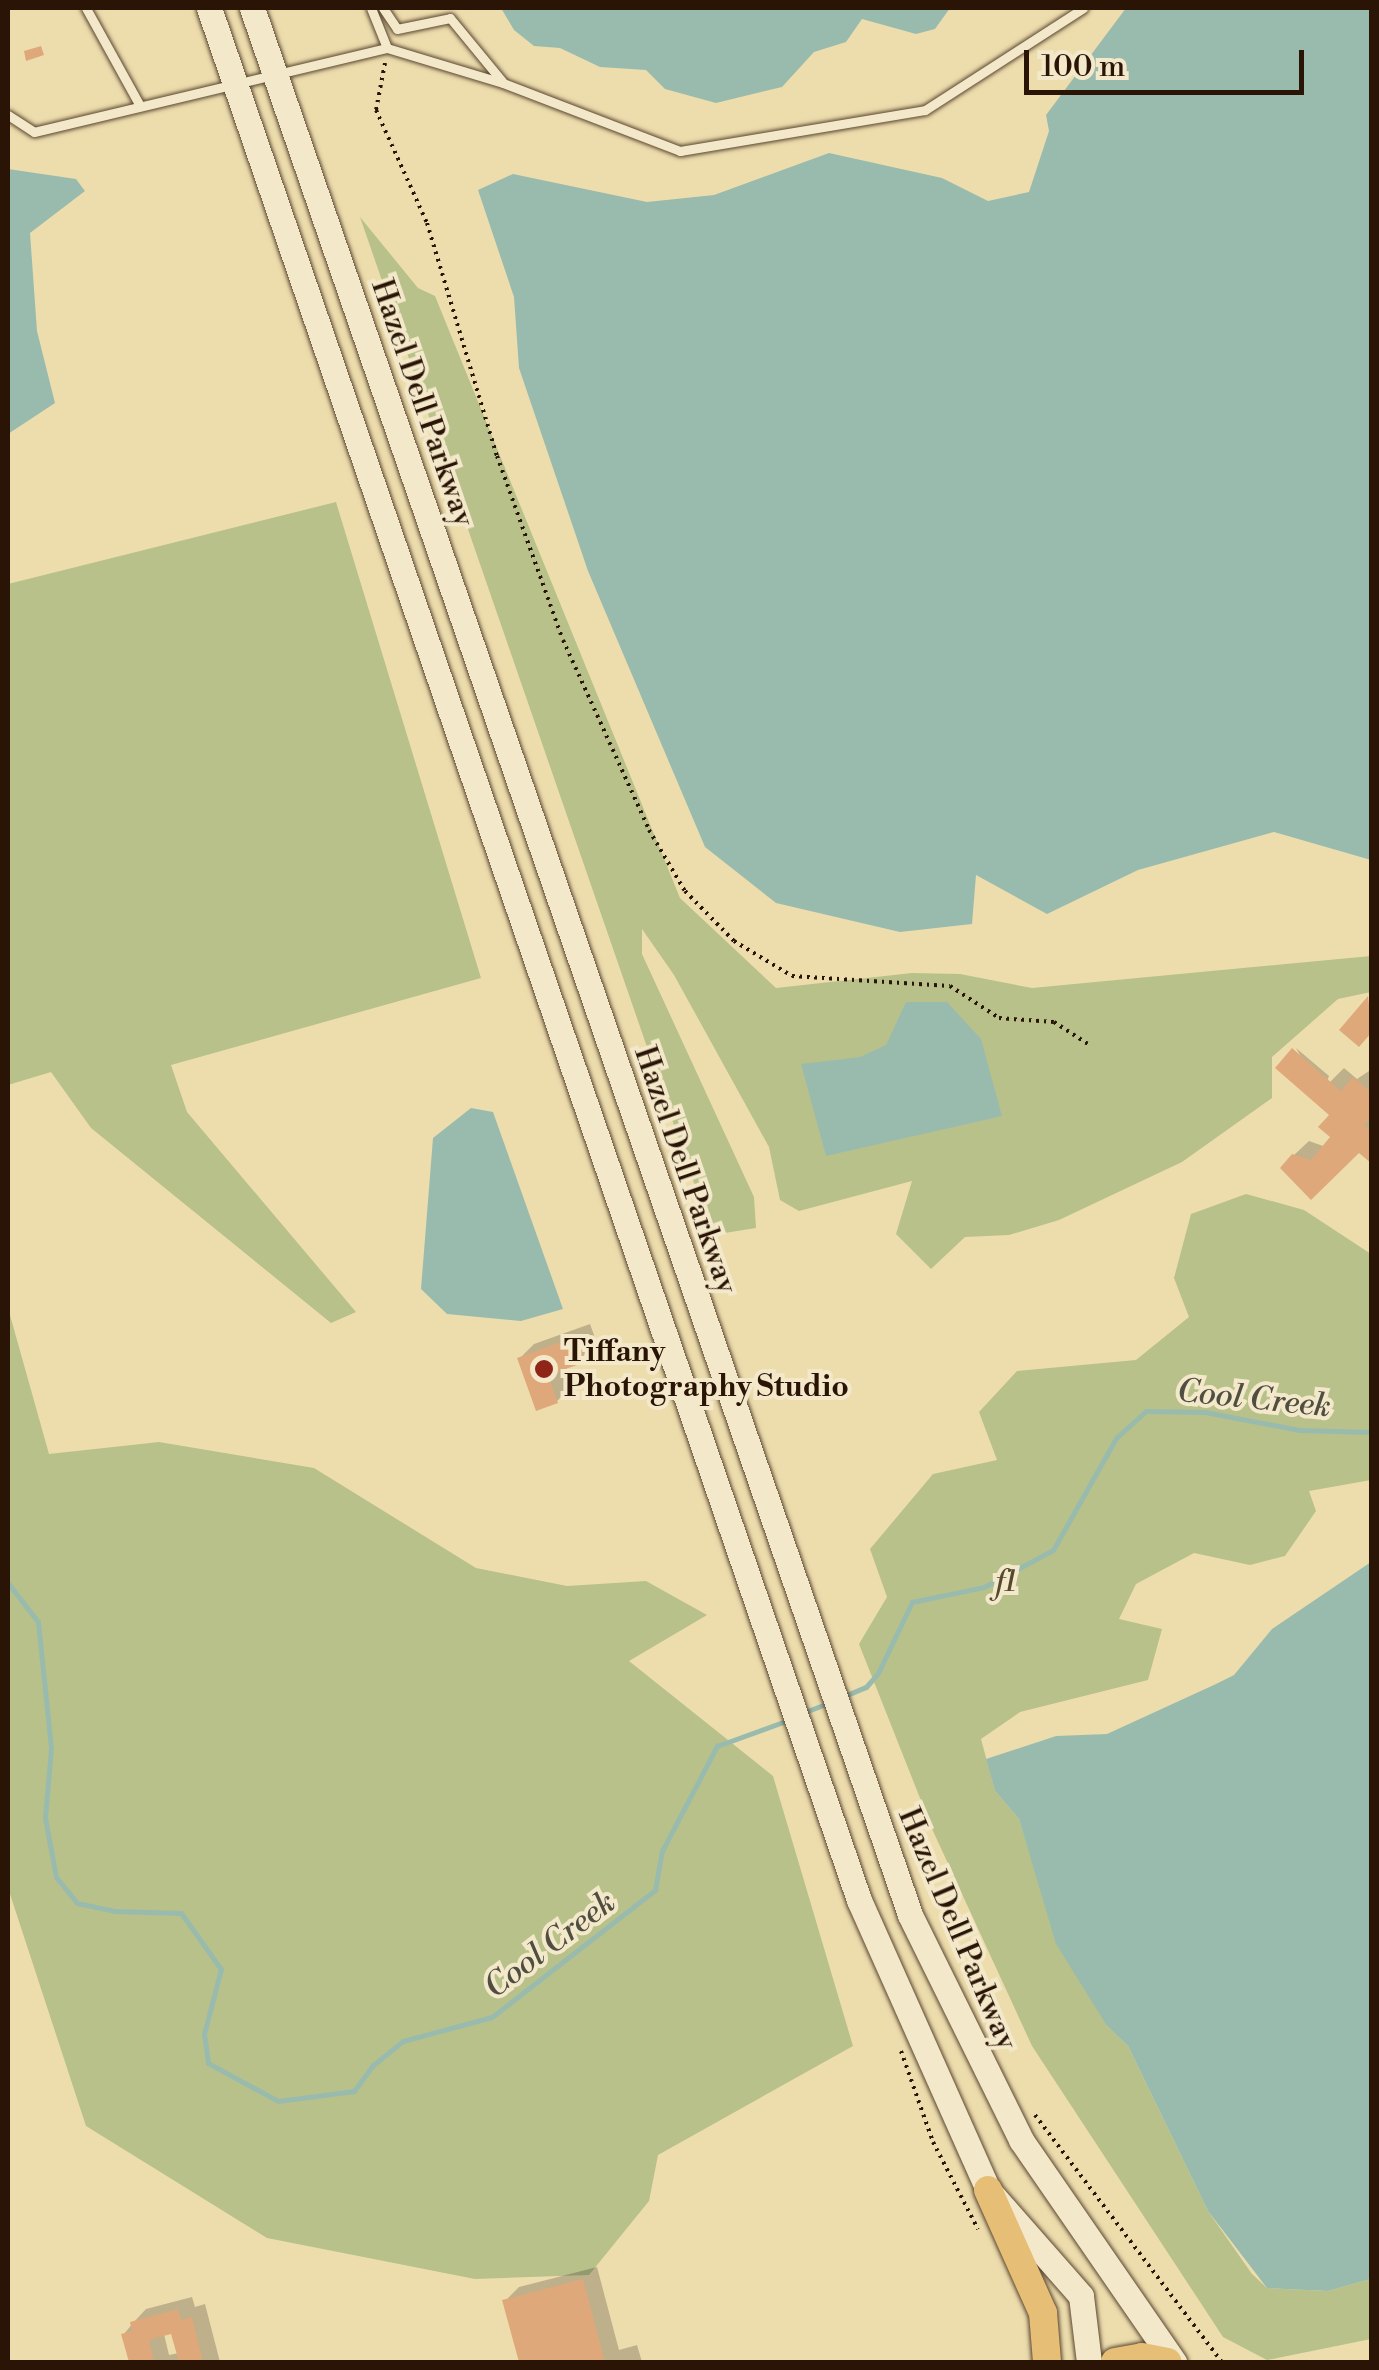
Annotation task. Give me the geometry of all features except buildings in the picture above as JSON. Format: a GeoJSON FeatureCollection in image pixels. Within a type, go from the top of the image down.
{"type":"FeatureCollection","features":[{"type":"Feature","properties":{"kind":"main road"},"geometry":{"type":"LineString","coordinates":[[208,8],[815,1775],[865,1914],[1043,2313],[1047,2362]]}},
{"type":"Feature","properties":{"kind":"main road","name":"Hazel Dell Parkway"},"geometry":{"type":"LineString","coordinates":[[252,8],[853,1761],[910,1914],[987,2079],[1069,2214],[1171,2362]]}},
{"type":"Feature","properties":{"kind":"main road"},"geometry":{"type":"LineString","coordinates":[[988,2190],[1081,2296],[1090,2362]]}},
{"type":"Feature","properties":{"kind":"main road"},"geometry":{"type":"LineString","coordinates":[[1114,2362],[1142,2357],[1171,2362]]}},
{"type":"Feature","properties":{"kind":"lane"},"geometry":{"type":"LineString","coordinates":[[86,8],[140,106]]}},
{"type":"Feature","properties":{"kind":"lane"},"geometry":{"type":"LineString","coordinates":[[370,8],[387,48]]}},
{"type":"Feature","properties":{"kind":"lane"},"geometry":{"type":"LineString","coordinates":[[384,8],[398,29],[450,18],[504,84]]}},
{"type":"Feature","properties":{"kind":"lane"},"geometry":{"type":"LineString","coordinates":[[8,115],[34,132],[236,88],[387,48],[504,84],[680,151],[925,110],[1084,8]]}},
{"type":"Feature","properties":{"kind":"path"},"geometry":{"type":"LineString","coordinates":[[387,48],[376,110],[427,223],[503,475],[563,640],[649,830],[686,891],[734,940],[792,976],[950,986],[999,1018],[1054,1022],[1088,1044]]}},
{"type":"Feature","properties":{"kind":"path"},"geometry":{"type":"LineString","coordinates":[[1030,2107],[1222,2362]]}},
{"type":"Feature","properties":{"kind":"path"},"geometry":{"type":"LineString","coordinates":[[1316,2362],[1332,2360]]}},
{"type":"Feature","properties":{"kind":"green space"},"geometry":{"type":"Polygon","coordinates":[[[360,217],[418,288],[435,296],[680,898],[776,988],[912,973],[960,974],[1032,988],[1371,956],[1371,992],[1338,999],[1272,1057],[1272,1098],[1182,1162],[1059,1220],[1009,1235],[965,1237],[931,1269],[896,1234],[912,1181],[799,1211],[780,1200],[769,1147],[674,975],[642,929],[642,954],[754,1197],[756,1228],[712,1235],[360,217]]]}},
{"type":"Feature","properties":{"kind":"green space"},"geometry":{"type":"Polygon","coordinates":[[[336,502],[481,978],[171,1065],[187,1112],[356,1312],[331,1323],[91,1128],[51,1072],[8,1085],[8,584],[336,502]]]}},
{"type":"Feature","properties":{"kind":"green space","name":"f1"},"geometry":{"type":"Polygon","coordinates":[[[1246,1194],[1304,1210],[1371,1254],[1371,1480],[1309,1491],[1316,1511],[1285,1556],[1250,1565],[1194,1553],[1136,1584],[1119,1619],[1162,1629],[1148,1680],[1020,1712],[981,1739],[995,1791],[1019,1819],[1041,1889],[1107,2026],[1128,2046],[1208,2211],[1252,2274],[1267,2288],[1328,2291],[1371,2279],[1371,2339],[1267,2360],[1223,2337],[1032,2046],[933,1831],[859,1644],[887,1597],[870,1549],[933,1474],[997,1460],[979,1412],[1017,1371],[1136,1360],[1189,1317],[1174,1278],[1191,1214],[1246,1194]]]}},
{"type":"Feature","properties":{"kind":"green space"},"geometry":{"type":"Polygon","coordinates":[[[8,1308],[49,1454],[159,1442],[314,1468],[476,1568],[567,1586],[646,1581],[707,1615],[629,1661],[773,1776],[853,2046],[658,2155],[649,2201],[589,2275],[475,2279],[267,2238],[86,2126],[8,1888],[8,1308]]]}},
{"type":"Feature","properties":{"kind":"shaded area"},"geometry":{"type":"Polygon","coordinates":[[[501,8],[950,8],[935,29],[916,34],[862,19],[846,42],[814,52],[782,87],[716,103],[665,89],[646,70],[600,67],[560,48],[534,46],[514,30],[501,8]]]}},
{"type":"Feature","properties":{"kind":"shaded area"},"geometry":{"type":"Polygon","coordinates":[[[1126,8],[1371,8],[1371,860],[1274,832],[1138,870],[1047,914],[976,875],[972,924],[900,932],[776,903],[705,847],[588,571],[519,368],[514,297],[478,190],[513,174],[647,202],[714,195],[829,153],[942,178],[988,201],[1029,192],[1049,131],[1046,115],[1126,8]]]}},
{"type":"Feature","properties":{"kind":"shaded area"},"geometry":{"type":"Polygon","coordinates":[[[8,169],[76,179],[85,191],[30,233],[37,331],[55,403],[8,434],[8,169]]]}},
{"type":"Feature","properties":{"kind":"shaded area"},"geometry":{"type":"Polygon","coordinates":[[[906,1002],[947,1002],[981,1039],[1002,1116],[826,1156],[801,1064],[860,1057],[886,1045],[906,1002]]]}},
{"type":"Feature","properties":{"kind":"shaded area"},"geometry":{"type":"Polygon","coordinates":[[[471,1108],[493,1112],[563,1309],[521,1321],[447,1314],[421,1289],[433,1138],[471,1108]]]}},
{"type":"Feature","properties":{"kind":"shaded area"},"geometry":{"type":"Polygon","coordinates":[[[1371,1562],[1371,2279],[1328,2291],[1267,2288],[1208,2211],[1128,2046],[1107,2026],[1056,1944],[1019,1819],[995,1791],[986,1759],[1056,1736],[1107,1734],[1234,1675],[1272,1629],[1371,1562]]]}},
{"type":"Feature","properties":{"kind":"waterway","name":"Cool Creek"},"geometry":{"type":"LineString","coordinates":[[842,1697],[866,1687],[878,1673],[912,1602],[984,1587],[1053,1550],[1116,1438],[1146,1411],[1205,1412],[1299,1430],[1372,1432]]}},
{"type":"Feature","properties":{"kind":"waterway","name":"Cool Creek"},"geometry":{"type":"LineString","coordinates":[[8,1583],[38,1622],[51,1748],[45,1818],[56,1877],[77,1903],[115,1911],[181,1913],[221,1969],[204,2034],[208,2063],[278,2101],[354,2091],[372,2066],[403,2041],[492,2017],[655,1890],[662,1851],[717,1746],[791,1719]]}},
{"type":"Feature","properties":{"kind":"waterway","name":"Cool Creek"},"geometry":{"type":"LineString","coordinates":[[805,1712],[828,1703]]}},
{"type":"Feature","properties":{"kind":"place","name":"Tiffany Photography Studio"},"geometry":{"type":"Point","coordinates":[544,1369]}}]}
